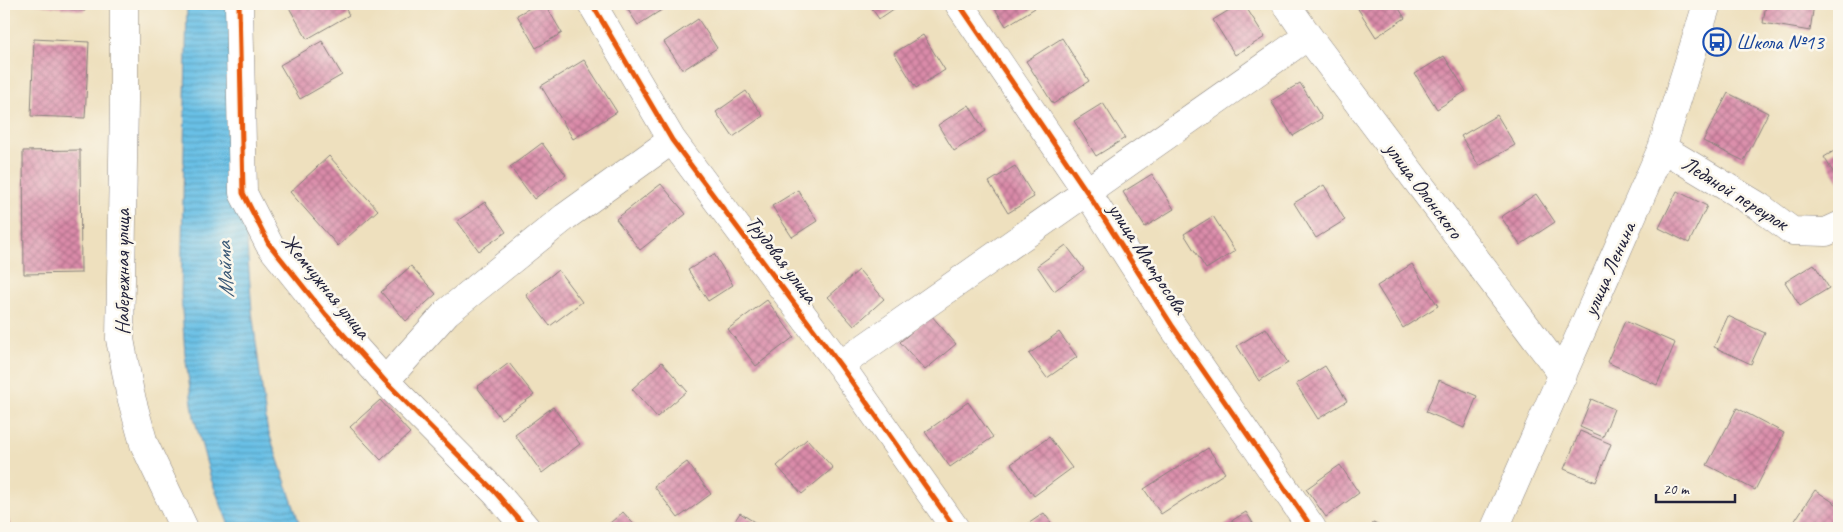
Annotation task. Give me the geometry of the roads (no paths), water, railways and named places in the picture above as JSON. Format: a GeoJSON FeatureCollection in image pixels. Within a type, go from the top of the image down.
{"type":"FeatureCollection","features":[{"type":"Feature","properties":{"kind":"street","name":"Набережная улица"},"geometry":{"type":"LineString","coordinates":[[124,4],[120,339],[130,393],[144,444],[184,528]]}},
{"type":"Feature","properties":{"kind":"street","name":"Жемчужная улица"},"geometry":{"type":"LineString","coordinates":[[239,4],[243,193],[269,244],[326,315],[385,381],[496,493],[526,528]]}},
{"type":"Feature","properties":{"kind":"street","name":"Трудовая улица"},"geometry":{"type":"LineString","coordinates":[[592,4],[672,140],[840,365],[955,528]]}},
{"type":"Feature","properties":{"kind":"street","name":"улица Матросова"},"geometry":{"type":"LineString","coordinates":[[959,4],[1087,192],[1173,327],[1312,528]]}},
{"type":"Feature","properties":{"kind":"street","name":"улица Олонского"},"geometry":{"type":"LineString","coordinates":[[1286,4],[1308,36],[1563,375]]}},
{"type":"Feature","properties":{"kind":"street","name":"улица Ленина"},"geometry":{"type":"LineString","coordinates":[[1495,528],[1662,148],[1707,4]]}},
{"type":"Feature","properties":{"kind":"street"},"geometry":{"type":"LineString","coordinates":[[840,365],[1308,36]]}},
{"type":"Feature","properties":{"kind":"street"},"geometry":{"type":"LineString","coordinates":[[385,381],[447,312],[565,217],[672,140]]}},
{"type":"Feature","properties":{"kind":"street","name":"Ледяной переулок"},"geometry":{"type":"LineString","coordinates":[[1662,148],[1760,206],[1792,231],[1826,232],[1839,226]]}},
{"type":"Feature","properties":{"kind":"water","name":"Майма"},"geometry":{"type":"Polygon","coordinates":[[[187,4],[229,4],[252,311],[267,427],[301,528],[230,528],[211,479],[194,417],[185,355],[181,295],[187,4]]]}},
{"type":"Feature","properties":{"kind":"place","name":"Школа №13"},"geometry":{"type":"Point","coordinates":[1717,42]}}]}
